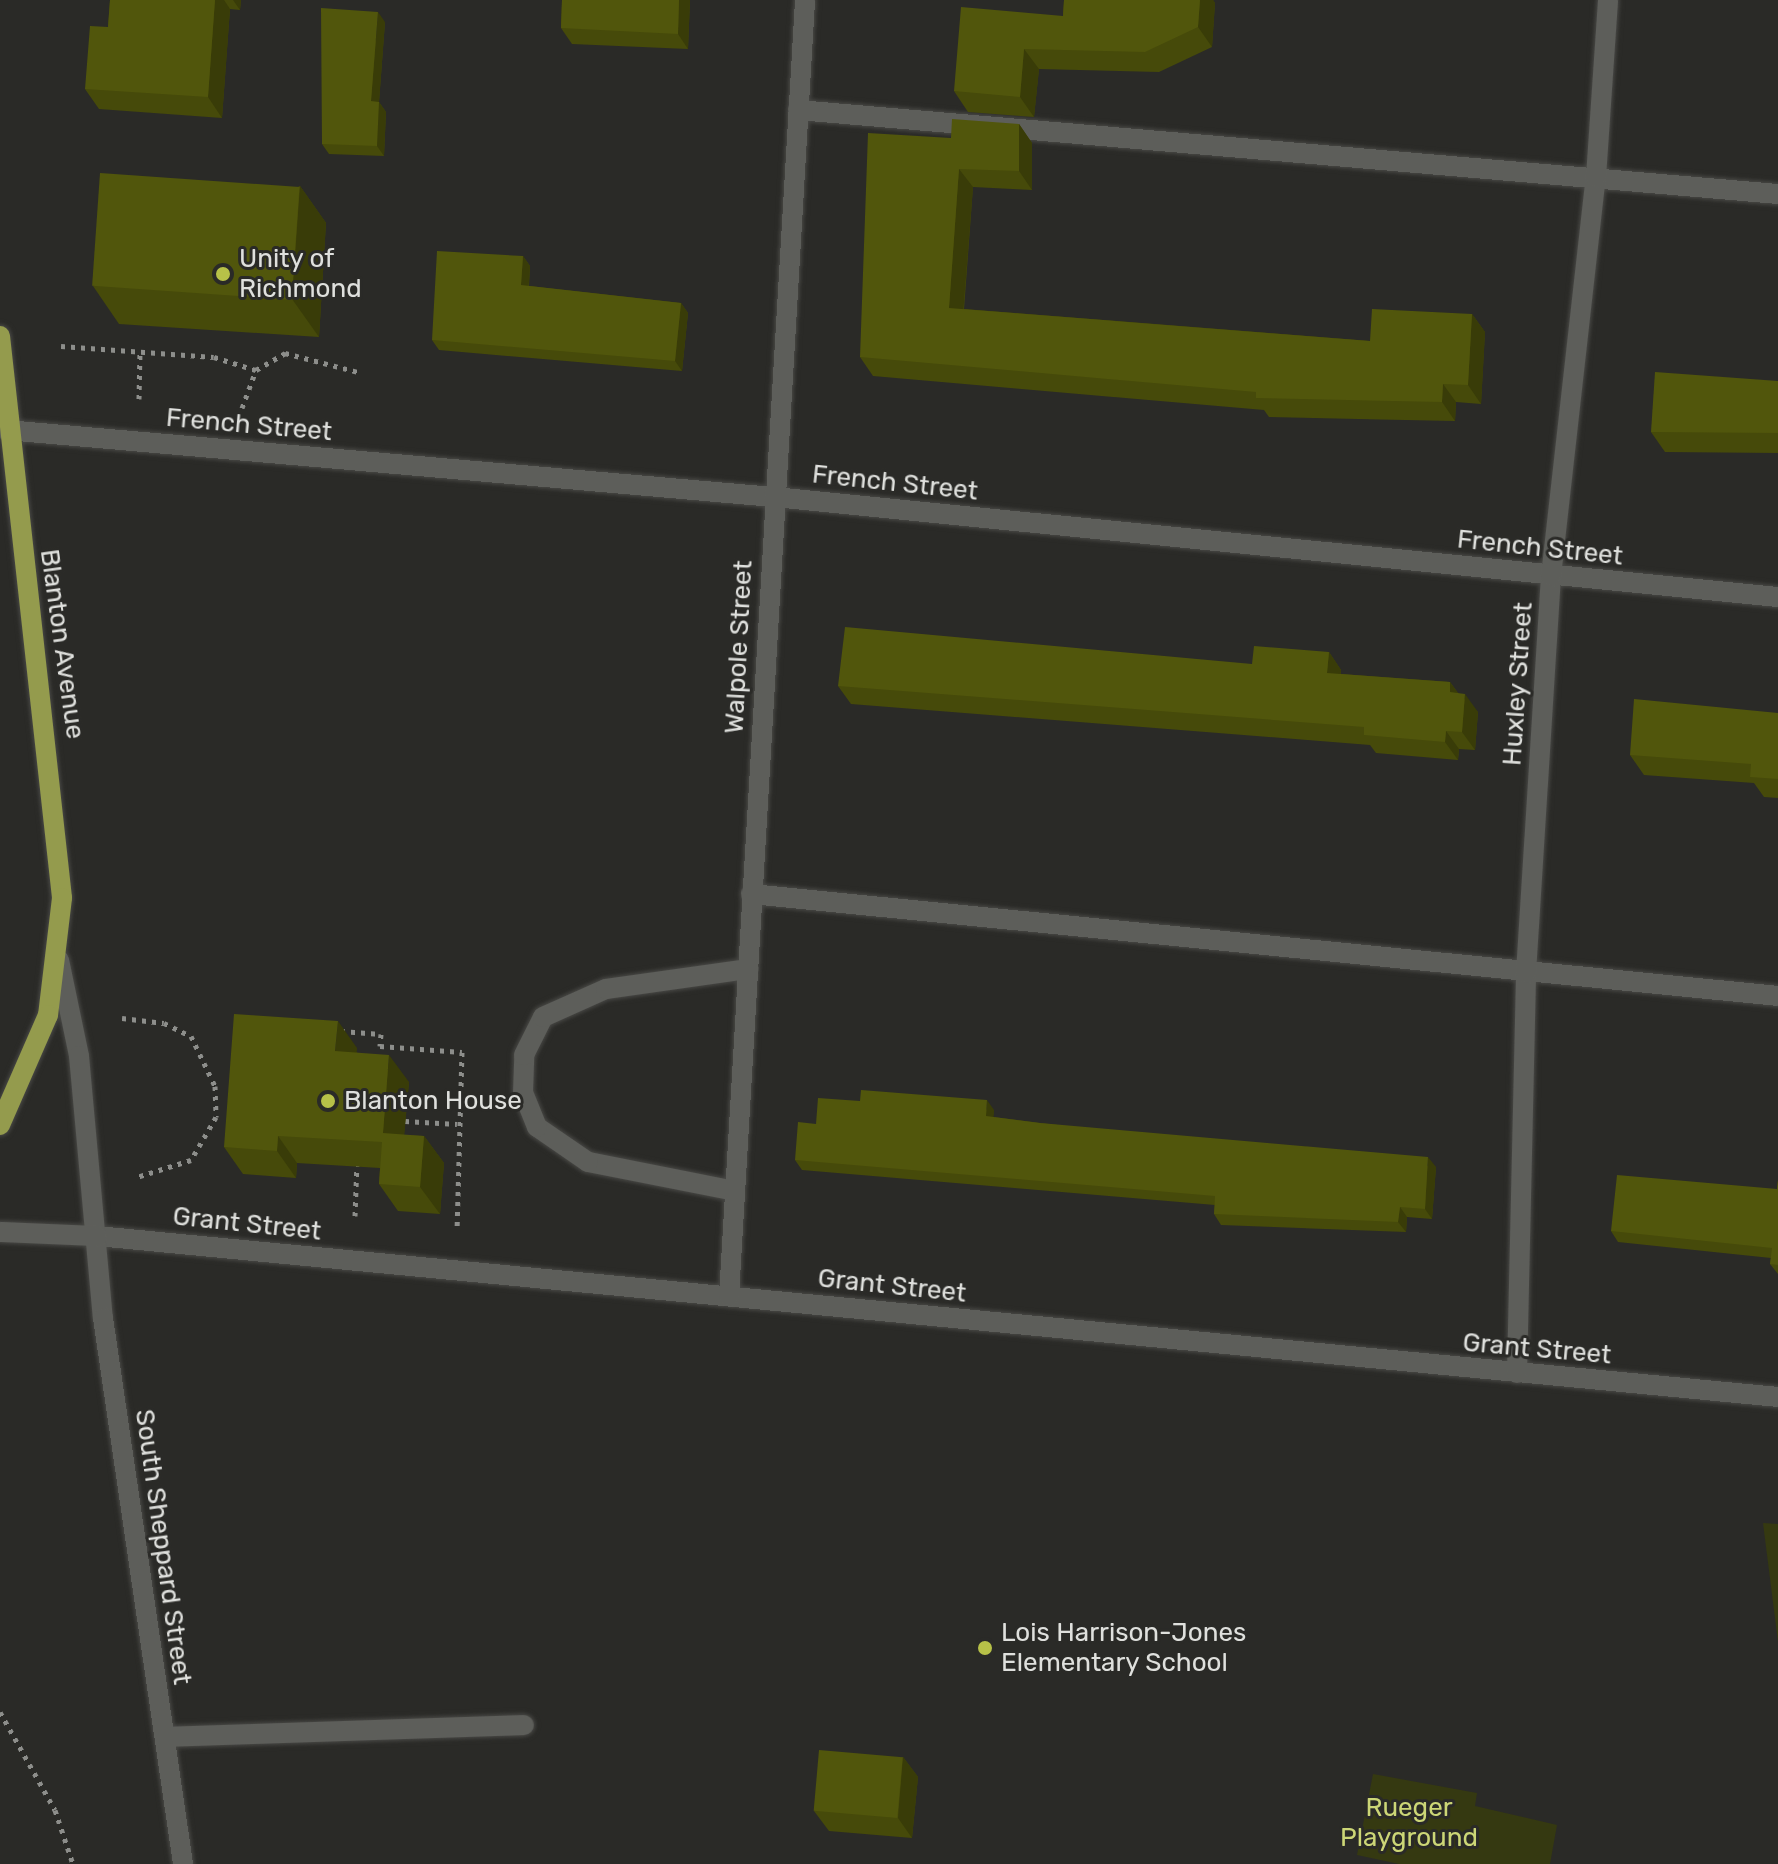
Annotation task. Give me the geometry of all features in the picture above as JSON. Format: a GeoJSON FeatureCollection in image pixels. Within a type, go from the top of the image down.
{"type":"FeatureCollection","features":[{"type":"Feature","properties":{"kind":"main road","name":"Blanton Avenue"},"geometry":{"type":"LineString","coordinates":[[0,336],[6,430],[60,836],[59,960],[34,1061],[0,1125]]}},
{"type":"Feature","properties":{"kind":"street","name":"Walpole Street"},"geometry":{"type":"LineString","coordinates":[[729,1296],[805,0]]}},
{"type":"Feature","properties":{"kind":"street","name":"Huxley Street"},"geometry":{"type":"LineString","coordinates":[[1517,1373],[1526,973],[1551,576],[1596,177],[1608,0]]}},
{"type":"Feature","properties":{"kind":"street"},"geometry":{"type":"LineString","coordinates":[[798,110],[1778,194]]}},
{"type":"Feature","properties":{"kind":"street","name":"French Street"},"geometry":{"type":"LineString","coordinates":[[6,430],[774,497],[1778,597]]}},
{"type":"Feature","properties":{"kind":"street"},"geometry":{"type":"LineString","coordinates":[[751,894],[1778,996]]}},
{"type":"Feature","properties":{"kind":"street","name":"Blanton Avenue"},"geometry":{"type":"LineString","coordinates":[[59,960],[79,1056],[97,1236]]}},
{"type":"Feature","properties":{"kind":"street"},"geometry":{"type":"LineString","coordinates":[[735,1191],[588,1162],[537,1127],[523,1093],[524,1055],[543,1017],[606,989],[749,969]]}},
{"type":"Feature","properties":{"kind":"street","name":"Grant Street"},"geometry":{"type":"LineString","coordinates":[[0,1232],[97,1236],[1778,1397]]}},
{"type":"Feature","properties":{"kind":"street","name":"South Sheppard Street"},"geometry":{"type":"LineString","coordinates":[[97,1236],[183,1864]]}},
{"type":"Feature","properties":{"kind":"street"},"geometry":{"type":"LineString","coordinates":[[165,1737],[524,1725]]}},
{"type":"Feature","properties":{"kind":"path"},"geometry":{"type":"LineString","coordinates":[[61,346],[214,357],[256,370]]}},
{"type":"Feature","properties":{"kind":"path"},"geometry":{"type":"LineString","coordinates":[[139,399],[140,353]]}},
{"type":"Feature","properties":{"kind":"path"},"geometry":{"type":"LineString","coordinates":[[242,408],[256,370],[285,353],[358,372]]}},
{"type":"Feature","properties":{"kind":"path"},"geometry":{"type":"LineString","coordinates":[[122,1018],[164,1023],[191,1036],[215,1086],[216,1117],[191,1160],[137,1177]]}},
{"type":"Feature","properties":{"kind":"path"},"geometry":{"type":"LineString","coordinates":[[335,1030],[381,1034],[380,1046],[462,1052],[457,1124],[457,1226]]}},
{"type":"Feature","properties":{"kind":"path"},"geometry":{"type":"LineString","coordinates":[[405,1121],[457,1124]]}},
{"type":"Feature","properties":{"kind":"path"},"geometry":{"type":"LineString","coordinates":[[355,1216],[357,1144]]}},
{"type":"Feature","properties":{"kind":"path"},"geometry":{"type":"LineString","coordinates":[[0,1712],[55,1810],[73,1864]]}},
{"type":"Feature","properties":{"kind":"green space"},"geometry":{"type":"Polygon","coordinates":[[[1763,1523],[1778,1524],[1778,1642],[1763,1523]]]}},
{"type":"Feature","properties":{"kind":"green space","name":"Rueger Playground"},"geometry":{"type":"Polygon","coordinates":[[[1373,1774],[1477,1793],[1475,1806],[1557,1825],[1550,1864],[1399,1864],[1357,1855],[1373,1774]]]}},
{"type":"Feature","properties":{"kind":"building"},"geometry":{"type":"Polygon","coordinates":[[[110,0],[215,0],[208,97],[85,89],[90,26],[108,27],[110,0]]]}},
{"type":"Feature","properties":{"kind":"building"},"geometry":{"type":"Polygon","coordinates":[[[562,0],[679,0],[678,34],[561,28],[562,0]]]}},
{"type":"Feature","properties":{"kind":"building"},"geometry":{"type":"Polygon","coordinates":[[[1064,0],[1200,0],[1198,27],[1145,52],[1024,49],[1020,97],[954,91],[961,7],[1063,16],[1064,0]]]}},
{"type":"Feature","properties":{"kind":"building"},"geometry":{"type":"Polygon","coordinates":[[[321,8],[378,12],[371,101],[379,102],[377,146],[322,144],[321,8]]]}},
{"type":"Feature","properties":{"kind":"building"},"geometry":{"type":"Polygon","coordinates":[[[952,119],[1019,124],[1019,171],[959,169],[949,308],[1370,341],[1372,309],[1472,314],[1468,385],[1443,384],[1442,402],[1256,398],[1256,392],[860,357],[868,133],[951,138],[952,119]]]}},
{"type":"Feature","properties":{"kind":"building"},"geometry":{"type":"Polygon","coordinates":[[[100,173],[300,187],[292,300],[92,286],[100,173]]]}},
{"type":"Feature","properties":{"kind":"building"},"geometry":{"type":"Polygon","coordinates":[[[437,251],[523,256],[521,285],[681,303],[675,361],[432,340],[437,251]]]}},
{"type":"Feature","properties":{"kind":"building"},"geometry":{"type":"Polygon","coordinates":[[[1655,372],[1778,381],[1778,433],[1651,432],[1655,372]]]}},
{"type":"Feature","properties":{"kind":"building"},"geometry":{"type":"Polygon","coordinates":[[[845,627],[1252,664],[1254,646],[1329,652],[1327,673],[1450,682],[1450,692],[1465,694],[1462,732],[1446,731],[1445,742],[1364,735],[1364,727],[838,686],[845,627]]]}},
{"type":"Feature","properties":{"kind":"building"},"geometry":{"type":"Polygon","coordinates":[[[1634,699],[1778,713],[1778,779],[1750,777],[1751,764],[1630,755],[1634,699]]]}},
{"type":"Feature","properties":{"kind":"building","name":"Blanton House"},"geometry":{"type":"Polygon","coordinates":[[[234,1014],[338,1021],[335,1051],[389,1055],[383,1133],[424,1136],[420,1187],[379,1184],[382,1142],[278,1136],[277,1151],[224,1147],[234,1014]]]}},
{"type":"Feature","properties":{"kind":"building"},"geometry":{"type":"Polygon","coordinates":[[[861,1090],[987,1100],[986,1116],[1040,1123],[1428,1157],[1425,1209],[1400,1207],[1398,1222],[1214,1214],[1215,1196],[795,1160],[798,1122],[816,1124],[818,1098],[860,1101],[861,1090]]]}},
{"type":"Feature","properties":{"kind":"building"},"geometry":{"type":"Polygon","coordinates":[[[1617,1175],[1777,1189],[1778,1180],[1778,1265],[1770,1264],[1772,1248],[1611,1231],[1617,1175]]]}},
{"type":"Feature","properties":{"kind":"building"},"geometry":{"type":"Polygon","coordinates":[[[819,1750],[903,1757],[897,1818],[814,1811],[819,1750]]]}},
{"type":"Feature","properties":{"kind":"place","name":"Unity of Richmond"},"geometry":{"type":"Point","coordinates":[223,274]}},
{"type":"Feature","properties":{"kind":"place","name":"Blanton House"},"geometry":{"type":"Point","coordinates":[328,1101]}},
{"type":"Feature","properties":{"kind":"place","name":"Lois Harrison-Jones Elementary School"},"geometry":{"type":"Point","coordinates":[985,1648]}}]}
